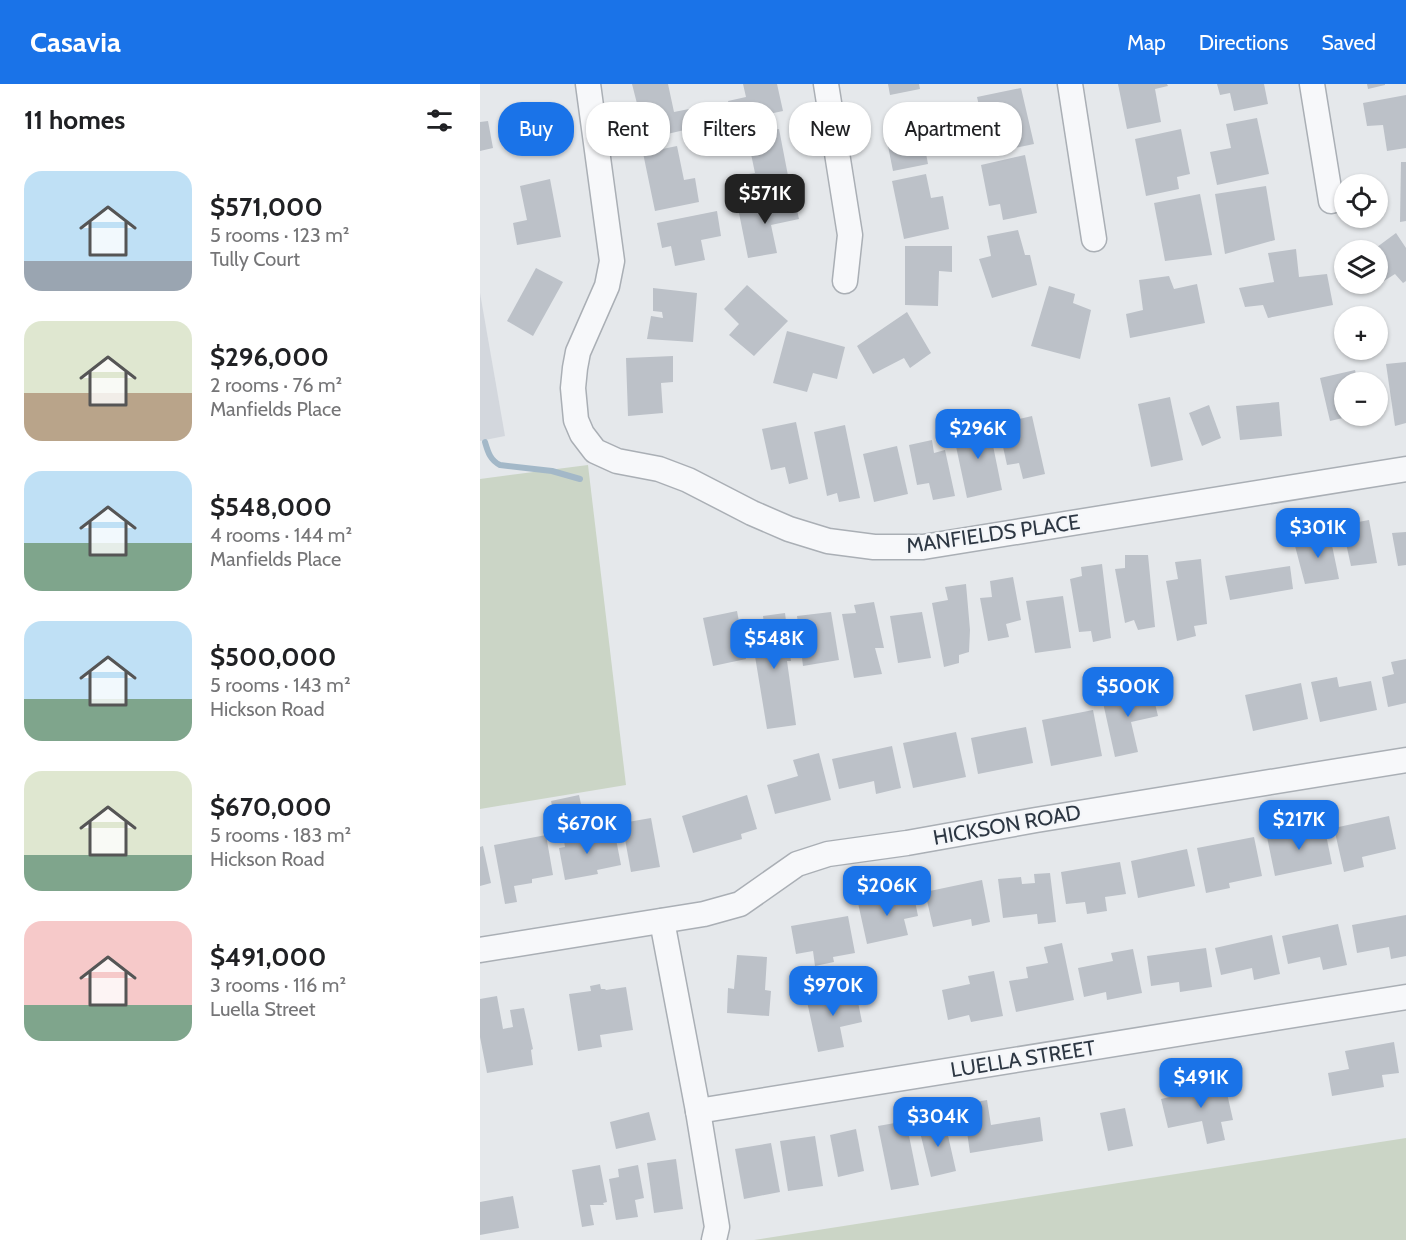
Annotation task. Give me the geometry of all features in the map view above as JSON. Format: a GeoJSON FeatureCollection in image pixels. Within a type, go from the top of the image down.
{"type":"FeatureCollection","features":[{"type":"Feature","properties":{"kind":"street","name":"MANFIELDS PLACE"},"geometry":{"type":"LineString","coordinates":[[588,84],[612,261],[607,286],[578,352],[573,387],[576,420],[582,434],[595,451],[617,461],[659,469],[688,480],[789,529],[828,541],[874,547],[923,547],[1406,469]]}},
{"type":"Feature","properties":{"kind":"street"},"geometry":{"type":"LineString","coordinates":[[826,84],[850,235],[845,281]]}},
{"type":"Feature","properties":{"kind":"street"},"geometry":{"type":"LineString","coordinates":[[1070,84],[1094,239]]}},
{"type":"Feature","properties":{"kind":"street"},"geometry":{"type":"LineString","coordinates":[[1312,84],[1331,201]]}},
{"type":"Feature","properties":{"kind":"street","name":"HICKSON ROAD"},"geometry":{"type":"LineString","coordinates":[[480,950],[704,914],[740,904],[797,864],[828,854],[907,843],[1406,760]]}},
{"type":"Feature","properties":{"kind":"street"},"geometry":{"type":"LineString","coordinates":[[662,921],[698,1111],[717,1227],[714,1240]]}},
{"type":"Feature","properties":{"kind":"street","name":"LUELLA STREET"},"geometry":{"type":"LineString","coordinates":[[698,1111],[1406,997]]}},
{"type":"Feature","properties":{"kind":"shaded area"},"geometry":{"type":"Polygon","coordinates":[[[480,293],[505,436],[480,441],[480,293]]]}},
{"type":"Feature","properties":{"kind":"green space"},"geometry":{"type":"Polygon","coordinates":[[[588,465],[626,785],[480,809],[480,479],[588,465]]]}},
{"type":"Feature","properties":{"kind":"green space"},"geometry":{"type":"Polygon","coordinates":[[[1406,1138],[1406,1240],[754,1240],[1406,1138]]]}},
{"type":"Feature","properties":{"kind":"building"},"geometry":{"type":"Polygon","coordinates":[[[632,84],[668,84],[674,112],[682,110],[682,131],[670,133],[670,102],[637,102],[632,84]]]}},
{"type":"Feature","properties":{"kind":"building"},"geometry":{"type":"Polygon","coordinates":[[[743,84],[777,84],[783,111],[777,112],[777,102],[728,102],[746,97],[743,84]]]}},
{"type":"Feature","properties":{"kind":"building"},"geometry":{"type":"Polygon","coordinates":[[[888,84],[919,84],[920,89],[890,95],[888,84]]]}},
{"type":"Feature","properties":{"kind":"building"},"geometry":{"type":"Polygon","coordinates":[[[1118,84],[1167,84],[1168,86],[1155,89],[1161,122],[1127,129],[1118,84]]]}},
{"type":"Feature","properties":{"kind":"building"},"geometry":{"type":"Polygon","coordinates":[[[1217,84],[1264,84],[1268,104],[1234,111],[1230,93],[1220,95],[1217,84]]]}},
{"type":"Feature","properties":{"kind":"building"},"geometry":{"type":"Polygon","coordinates":[[[1367,84],[1385,84],[1385,85],[1368,89],[1367,84]]]}},
{"type":"Feature","properties":{"kind":"building"},"geometry":{"type":"Polygon","coordinates":[[[1021,88],[1034,144],[1022,146],[1022,102],[978,102],[977,97],[1021,88]]]}},
{"type":"Feature","properties":{"kind":"building"},"geometry":{"type":"Polygon","coordinates":[[[1406,95],[1406,148],[1387,151],[1383,125],[1367,126],[1363,103],[1406,95]]]}},
{"type":"Feature","properties":{"kind":"building"},"geometry":{"type":"Polygon","coordinates":[[[1257,118],[1269,174],[1217,185],[1210,152],[1231,148],[1226,124],[1257,118]]]}},
{"type":"Feature","properties":{"kind":"building"},"geometry":{"type":"Polygon","coordinates":[[[488,121],[493,148],[480,151],[480,122],[488,121]]]}},
{"type":"Feature","properties":{"kind":"building"},"geometry":{"type":"Polygon","coordinates":[[[777,129],[779,129],[790,186],[740,196],[736,176],[755,173],[751,156],[777,156],[777,129]]]}},
{"type":"Feature","properties":{"kind":"building"},"geometry":{"type":"Polygon","coordinates":[[[1181,129],[1190,174],[1177,177],[1179,189],[1146,196],[1135,139],[1181,129]]]}},
{"type":"Feature","properties":{"kind":"building"},"geometry":{"type":"Polygon","coordinates":[[[677,146],[684,180],[695,178],[699,202],[655,211],[644,156],[670,156],[670,147],[677,146]]]}},
{"type":"Feature","properties":{"kind":"building"},"geometry":{"type":"Polygon","coordinates":[[[1025,155],[1037,213],[1003,220],[1000,204],[989,206],[981,165],[1025,155]]]}},
{"type":"Feature","properties":{"kind":"building"},"geometry":{"type":"Polygon","coordinates":[[[890,156],[926,156],[928,164],[893,171],[890,156]]]}},
{"type":"Feature","properties":{"kind":"building"},"geometry":{"type":"Polygon","coordinates":[[[1401,162],[1406,162],[1406,221],[1400,222],[1401,162]]]}},
{"type":"Feature","properties":{"kind":"building"},"geometry":{"type":"Polygon","coordinates":[[[926,174],[931,198],[943,196],[949,229],[904,239],[892,181],[926,174]]]}},
{"type":"Feature","properties":{"kind":"building"},"geometry":{"type":"Polygon","coordinates":[[[550,179],[561,237],[517,245],[513,223],[527,220],[520,186],[550,179]]]}},
{"type":"Feature","properties":{"kind":"building"},"geometry":{"type":"Polygon","coordinates":[[[1266,186],[1275,240],[1225,254],[1215,194],[1266,186]]]}},
{"type":"Feature","properties":{"kind":"building"},"geometry":{"type":"Polygon","coordinates":[[[1200,194],[1212,255],[1165,261],[1154,203],[1200,194]]]}},
{"type":"Feature","properties":{"kind":"building"},"geometry":{"type":"Polygon","coordinates":[[[794,197],[799,219],[771,225],[777,253],[748,258],[738,208],[794,197]]]}},
{"type":"Feature","properties":{"kind":"building"},"geometry":{"type":"Polygon","coordinates":[[[717,211],[721,236],[701,240],[705,260],[675,266],[671,246],[662,248],[657,223],[717,211]]]}},
{"type":"Feature","properties":{"kind":"building"},"geometry":{"type":"Polygon","coordinates":[[[1018,230],[1025,255],[1030,255],[1037,285],[992,298],[979,259],[991,256],[987,236],[1018,230]]]}},
{"type":"Feature","properties":{"kind":"building"},"geometry":{"type":"Polygon","coordinates":[[[1396,233],[1406,248],[1406,281],[1403,283],[1395,274],[1388,278],[1387,240],[1396,233]]]}},
{"type":"Feature","properties":{"kind":"building"},"geometry":{"type":"Polygon","coordinates":[[[905,246],[952,246],[952,272],[939,271],[938,306],[905,305],[905,246]]]}},
{"type":"Feature","properties":{"kind":"building"},"geometry":{"type":"Polygon","coordinates":[[[1296,249],[1299,277],[1327,274],[1333,305],[1268,318],[1263,305],[1245,307],[1239,288],[1274,282],[1268,253],[1296,249]]]}},
{"type":"Feature","properties":{"kind":"building"},"geometry":{"type":"Polygon","coordinates":[[[536,268],[563,282],[533,336],[507,321],[536,268]]]}},
{"type":"Feature","properties":{"kind":"building"},"geometry":{"type":"Polygon","coordinates":[[[1169,276],[1174,289],[1197,284],[1205,323],[1130,338],[1126,314],[1143,310],[1139,280],[1169,276]]]}},
{"type":"Feature","properties":{"kind":"building"},"geometry":{"type":"Polygon","coordinates":[[[747,285],[788,321],[754,356],[729,335],[739,324],[724,309],[747,285]]]}},
{"type":"Feature","properties":{"kind":"building"},"geometry":{"type":"Polygon","coordinates":[[[1049,286],[1075,294],[1073,303],[1091,310],[1080,359],[1031,346],[1049,286]]]}},
{"type":"Feature","properties":{"kind":"building"},"geometry":{"type":"Polygon","coordinates":[[[653,288],[697,293],[693,342],[647,339],[651,316],[663,318],[662,312],[653,311],[653,288]]]}},
{"type":"Feature","properties":{"kind":"building"},"geometry":{"type":"Polygon","coordinates":[[[907,312],[931,353],[910,368],[904,358],[873,374],[857,346],[907,312]]]}},
{"type":"Feature","properties":{"kind":"building"},"geometry":{"type":"Polygon","coordinates":[[[787,331],[845,347],[837,379],[813,373],[807,392],[773,383],[787,331]]]}},
{"type":"Feature","properties":{"kind":"building"},"geometry":{"type":"Polygon","coordinates":[[[673,356],[673,382],[661,383],[663,413],[628,416],[626,358],[673,356]]]}},
{"type":"Feature","properties":{"kind":"building"},"geometry":{"type":"Polygon","coordinates":[[[1406,362],[1406,423],[1395,426],[1388,372],[1386,364],[1406,362]]]}},
{"type":"Feature","properties":{"kind":"building"},"geometry":{"type":"Polygon","coordinates":[[[1334,375],[1334,420],[1330,421],[1320,378],[1334,375]]]}},
{"type":"Feature","properties":{"kind":"building"},"geometry":{"type":"Polygon","coordinates":[[[1170,397],[1183,460],[1151,467],[1138,404],[1170,397]]]}},
{"type":"Feature","properties":{"kind":"building"},"geometry":{"type":"Polygon","coordinates":[[[1279,402],[1282,436],[1240,440],[1236,406],[1279,402]]]}},
{"type":"Feature","properties":{"kind":"building"},"geometry":{"type":"Polygon","coordinates":[[[1209,405],[1221,438],[1202,446],[1189,413],[1209,405]]]}},
{"type":"Feature","properties":{"kind":"building"},"geometry":{"type":"Polygon","coordinates":[[[1032,416],[1045,474],[1023,479],[1019,463],[1007,465],[998,424],[1032,416]]]}},
{"type":"Feature","properties":{"kind":"building"},"geometry":{"type":"Polygon","coordinates":[[[988,421],[1002,490],[967,498],[954,437],[967,435],[965,425],[988,421]]]}},
{"type":"Feature","properties":{"kind":"building"},"geometry":{"type":"Polygon","coordinates":[[[796,422],[808,479],[789,484],[785,467],[771,470],[762,429],[796,422]]]}},
{"type":"Feature","properties":{"kind":"building"},"geometry":{"type":"Polygon","coordinates":[[[845,425],[860,498],[839,502],[837,493],[827,496],[814,432],[845,425]]]}},
{"type":"Feature","properties":{"kind":"building"},"geometry":{"type":"Polygon","coordinates":[[[932,440],[934,453],[945,450],[955,496],[933,500],[929,483],[917,485],[909,445],[932,440]]]}},
{"type":"Feature","properties":{"kind":"building"},"geometry":{"type":"Polygon","coordinates":[[[897,446],[908,494],[874,502],[863,454],[897,446]]]}},
{"type":"Feature","properties":{"kind":"building"},"geometry":{"type":"Polygon","coordinates":[[[1369,520],[1377,563],[1351,566],[1342,525],[1369,520]]]}},
{"type":"Feature","properties":{"kind":"building"},"geometry":{"type":"Polygon","coordinates":[[[1329,531],[1339,579],[1305,584],[1295,546],[1314,543],[1310,533],[1329,531]]]}},
{"type":"Feature","properties":{"kind":"building"},"geometry":{"type":"Polygon","coordinates":[[[1406,532],[1406,565],[1398,566],[1392,533],[1406,532]]]}},
{"type":"Feature","properties":{"kind":"building"},"geometry":{"type":"Polygon","coordinates":[[[1125,555],[1148,555],[1155,627],[1138,630],[1134,620],[1125,623],[1115,569],[1125,568],[1125,555]]]}},
{"type":"Feature","properties":{"kind":"building"},"geometry":{"type":"Polygon","coordinates":[[[1201,559],[1207,624],[1194,626],[1196,636],[1177,641],[1166,581],[1178,579],[1175,562],[1201,559]]]}},
{"type":"Feature","properties":{"kind":"building"},"geometry":{"type":"Polygon","coordinates":[[[1102,564],[1111,638],[1093,642],[1091,631],[1079,632],[1070,579],[1082,576],[1081,567],[1102,564]]]}},
{"type":"Feature","properties":{"kind":"building"},"geometry":{"type":"Polygon","coordinates":[[[1290,566],[1293,589],[1230,600],[1225,576],[1290,566]]]}},
{"type":"Feature","properties":{"kind":"building"},"geometry":{"type":"Polygon","coordinates":[[[1013,577],[1021,620],[1006,624],[1009,637],[988,641],[980,598],[992,597],[990,581],[1013,577]]]}},
{"type":"Feature","properties":{"kind":"building"},"geometry":{"type":"Polygon","coordinates":[[[966,584],[970,630],[969,652],[959,655],[959,663],[944,667],[932,603],[948,600],[945,587],[966,584]]]}},
{"type":"Feature","properties":{"kind":"building"},"geometry":{"type":"Polygon","coordinates":[[[1063,596],[1071,648],[1035,653],[1026,601],[1063,596]]]}},
{"type":"Feature","properties":{"kind":"building"},"geometry":{"type":"Polygon","coordinates":[[[874,602],[884,648],[875,648],[882,674],[854,678],[842,614],[856,613],[854,605],[874,602]]]}},
{"type":"Feature","properties":{"kind":"building"},"geometry":{"type":"Polygon","coordinates":[[[737,611],[746,659],[713,666],[703,618],[737,611]]]}},
{"type":"Feature","properties":{"kind":"building"},"geometry":{"type":"Polygon","coordinates":[[[831,612],[839,660],[803,666],[797,616],[831,612]]]}},
{"type":"Feature","properties":{"kind":"building"},"geometry":{"type":"Polygon","coordinates":[[[922,612],[931,658],[898,663],[890,616],[922,612]]]}},
{"type":"Feature","properties":{"kind":"building"},"geometry":{"type":"Polygon","coordinates":[[[785,613],[791,661],[787,661],[796,725],[767,729],[750,626],[764,624],[763,616],[785,613]]]}},
{"type":"Feature","properties":{"kind":"building"},"geometry":{"type":"Polygon","coordinates":[[[1406,659],[1406,703],[1388,707],[1382,677],[1394,674],[1391,662],[1406,659]]]}},
{"type":"Feature","properties":{"kind":"building"},"geometry":{"type":"Polygon","coordinates":[[[1337,677],[1339,687],[1371,681],[1377,710],[1320,722],[1311,682],[1337,677]]]}},
{"type":"Feature","properties":{"kind":"building"},"geometry":{"type":"Polygon","coordinates":[[[1301,683],[1308,719],[1253,731],[1245,695],[1301,683]]]}},
{"type":"Feature","properties":{"kind":"building"},"geometry":{"type":"Polygon","coordinates":[[[1151,687],[1158,716],[1131,722],[1138,752],[1115,757],[1102,698],[1151,687]]]}},
{"type":"Feature","properties":{"kind":"building"},"geometry":{"type":"Polygon","coordinates":[[[1093,710],[1102,756],[1051,766],[1042,720],[1093,710]]]}},
{"type":"Feature","properties":{"kind":"building"},"geometry":{"type":"Polygon","coordinates":[[[1026,727],[1033,763],[978,774],[971,738],[1026,727]]]}},
{"type":"Feature","properties":{"kind":"building"},"geometry":{"type":"Polygon","coordinates":[[[956,732],[966,777],[913,788],[903,743],[956,732]]]}},
{"type":"Feature","properties":{"kind":"building"},"geometry":{"type":"Polygon","coordinates":[[[892,746],[901,788],[876,794],[874,781],[839,789],[832,759],[892,746]]]}},
{"type":"Feature","properties":{"kind":"building"},"geometry":{"type":"Polygon","coordinates":[[[819,753],[831,800],[775,814],[767,785],[798,776],[793,760],[819,753]]]}},
{"type":"Feature","properties":{"kind":"building"},"geometry":{"type":"Polygon","coordinates":[[[579,795],[584,817],[556,823],[551,801],[579,795]]]}},
{"type":"Feature","properties":{"kind":"building"},"geometry":{"type":"Polygon","coordinates":[[[747,795],[757,829],[741,834],[742,839],[693,853],[682,816],[747,795]]]}},
{"type":"Feature","properties":{"kind":"building"},"geometry":{"type":"Polygon","coordinates":[[[1389,816],[1396,849],[1362,857],[1364,867],[1344,872],[1334,828],[1389,816]]]}},
{"type":"Feature","properties":{"kind":"building"},"geometry":{"type":"Polygon","coordinates":[[[651,818],[660,867],[631,872],[622,823],[651,818]]]}},
{"type":"Feature","properties":{"kind":"building"},"geometry":{"type":"Polygon","coordinates":[[[1324,825],[1332,864],[1275,876],[1267,837],[1324,825]]]}},
{"type":"Feature","properties":{"kind":"building"},"geometry":{"type":"Polygon","coordinates":[[[595,829],[598,843],[616,839],[621,865],[597,870],[598,874],[565,880],[559,848],[565,847],[563,835],[595,829]]]}},
{"type":"Feature","properties":{"kind":"building"},"geometry":{"type":"Polygon","coordinates":[[[546,835],[553,875],[532,879],[532,883],[514,886],[517,902],[505,904],[494,845],[546,835]]]}},
{"type":"Feature","properties":{"kind":"building"},"geometry":{"type":"Polygon","coordinates":[[[1254,837],[1262,876],[1229,883],[1230,888],[1206,893],[1197,848],[1254,837]]]}},
{"type":"Feature","properties":{"kind":"building"},"geometry":{"type":"Polygon","coordinates":[[[483,846],[491,883],[480,886],[480,847],[483,846]]]}},
{"type":"Feature","properties":{"kind":"building"},"geometry":{"type":"Polygon","coordinates":[[[1187,849],[1195,886],[1138,898],[1131,861],[1187,849]]]}},
{"type":"Feature","properties":{"kind":"building"},"geometry":{"type":"Polygon","coordinates":[[[1120,862],[1126,894],[1105,897],[1107,911],[1087,914],[1085,902],[1066,904],[1061,872],[1120,862]]]}},
{"type":"Feature","properties":{"kind":"building"},"geometry":{"type":"Polygon","coordinates":[[[1050,873],[1056,922],[1038,924],[1037,914],[1003,918],[998,879],[1021,877],[1022,884],[1035,883],[1034,874],[1050,873]]]}},
{"type":"Feature","properties":{"kind":"building"},"geometry":{"type":"Polygon","coordinates":[[[982,880],[990,922],[972,926],[971,919],[933,927],[925,892],[982,880]]]}},
{"type":"Feature","properties":{"kind":"building"},"geometry":{"type":"Polygon","coordinates":[[[913,891],[918,916],[904,919],[908,935],[867,944],[858,903],[913,891]]]}},
{"type":"Feature","properties":{"kind":"building"},"geometry":{"type":"Polygon","coordinates":[[[1406,915],[1406,956],[1391,959],[1389,947],[1357,953],[1352,925],[1406,915]]]}},
{"type":"Feature","properties":{"kind":"building"},"geometry":{"type":"Polygon","coordinates":[[[848,916],[855,953],[833,957],[834,962],[815,966],[813,951],[796,954],[791,926],[848,916]]]}},
{"type":"Feature","properties":{"kind":"building"},"geometry":{"type":"Polygon","coordinates":[[[1338,924],[1347,965],[1323,970],[1320,957],[1288,964],[1282,936],[1338,924]]]}},
{"type":"Feature","properties":{"kind":"building"},"geometry":{"type":"Polygon","coordinates":[[[1272,935],[1280,974],[1254,980],[1252,968],[1221,975],[1215,948],[1272,935]]]}},
{"type":"Feature","properties":{"kind":"building"},"geometry":{"type":"Polygon","coordinates":[[[1062,943],[1074,1000],[1016,1012],[1009,981],[1028,978],[1026,967],[1048,963],[1044,947],[1062,943]]]}},
{"type":"Feature","properties":{"kind":"building"},"geometry":{"type":"Polygon","coordinates":[[[1206,948],[1212,987],[1180,992],[1179,982],[1151,986],[1147,956],[1206,948]]]}},
{"type":"Feature","properties":{"kind":"building"},"geometry":{"type":"Polygon","coordinates":[[[1133,949],[1142,993],[1107,1000],[1106,992],[1084,997],[1078,968],[1113,961],[1111,953],[1133,949]]]}},
{"type":"Feature","properties":{"kind":"building"},"geometry":{"type":"Polygon","coordinates":[[[737,955],[767,957],[765,990],[771,991],[769,1016],[727,1013],[728,988],[734,989],[737,955]]]}},
{"type":"Feature","properties":{"kind":"building"},"geometry":{"type":"Polygon","coordinates":[[[994,971],[1003,1016],[971,1022],[969,1015],[948,1020],[942,990],[970,984],[968,976],[994,971]]]}},
{"type":"Feature","properties":{"kind":"building"},"geometry":{"type":"Polygon","coordinates":[[[600,984],[601,989],[606,990],[626,987],[633,1030],[600,1035],[602,1047],[578,1051],[569,994],[591,991],[590,986],[600,984]]]}},
{"type":"Feature","properties":{"kind":"building"},"geometry":{"type":"Polygon","coordinates":[[[855,987],[862,1022],[840,1027],[844,1047],[818,1052],[806,997],[855,987]]]}},
{"type":"Feature","properties":{"kind":"building"},"geometry":{"type":"Polygon","coordinates":[[[497,996],[503,1029],[513,1027],[510,1010],[524,1008],[533,1049],[531,1050],[533,1065],[487,1073],[480,1037],[480,999],[497,996]]]}},
{"type":"Feature","properties":{"kind":"building"},"geometry":{"type":"Polygon","coordinates":[[[1394,1042],[1399,1073],[1382,1075],[1384,1087],[1332,1096],[1328,1073],[1349,1069],[1345,1051],[1394,1042]]]}},
{"type":"Feature","properties":{"kind":"building"},"geometry":{"type":"Polygon","coordinates":[[[1224,1080],[1233,1120],[1221,1122],[1225,1140],[1207,1144],[1202,1121],[1168,1128],[1161,1099],[1182,1094],[1182,1089],[1224,1080]]]}},
{"type":"Feature","properties":{"kind":"building"},"geometry":{"type":"Polygon","coordinates":[[[987,1100],[991,1125],[1040,1117],[1043,1141],[970,1153],[963,1104],[987,1100]]]}},
{"type":"Feature","properties":{"kind":"building"},"geometry":{"type":"Polygon","coordinates":[[[1125,1108],[1133,1146],[1108,1151],[1100,1113],[1125,1108]]]}},
{"type":"Feature","properties":{"kind":"building"},"geometry":{"type":"Polygon","coordinates":[[[649,1112],[656,1140],[616,1149],[610,1122],[649,1112]]]}},
{"type":"Feature","properties":{"kind":"building"},"geometry":{"type":"Polygon","coordinates":[[[944,1118],[956,1171],[931,1177],[919,1128],[931,1126],[930,1121],[944,1118]]]}},
{"type":"Feature","properties":{"kind":"building"},"geometry":{"type":"Polygon","coordinates":[[[906,1121],[919,1185],[891,1190],[878,1126],[906,1121]]]}},
{"type":"Feature","properties":{"kind":"building"},"geometry":{"type":"Polygon","coordinates":[[[856,1129],[864,1171],[838,1177],[830,1135],[856,1129]]]}},
{"type":"Feature","properties":{"kind":"building"},"geometry":{"type":"Polygon","coordinates":[[[815,1136],[823,1186],[788,1191],[780,1141],[815,1136]]]}},
{"type":"Feature","properties":{"kind":"building"},"geometry":{"type":"Polygon","coordinates":[[[771,1143],[780,1192],[744,1199],[735,1149],[771,1143]]]}},
{"type":"Feature","properties":{"kind":"building"},"geometry":{"type":"Polygon","coordinates":[[[676,1159],[683,1209],[654,1213],[647,1163],[676,1159]]]}},
{"type":"Feature","properties":{"kind":"building"},"geometry":{"type":"Polygon","coordinates":[[[600,1165],[607,1202],[603,1203],[604,1205],[590,1205],[594,1225],[582,1227],[572,1170],[600,1165]]]}},
{"type":"Feature","properties":{"kind":"building"},"geometry":{"type":"Polygon","coordinates":[[[638,1165],[644,1198],[635,1200],[638,1217],[616,1220],[609,1179],[619,1177],[618,1169],[638,1165]]]}},
{"type":"Feature","properties":{"kind":"building"},"geometry":{"type":"Polygon","coordinates":[[[513,1196],[519,1228],[480,1235],[480,1202],[513,1196]]]}},
{"type":"Feature","properties":{"kind":"waterway"},"geometry":{"type":"LineString","coordinates":[[485,442],[488,452],[500,465],[552,471],[580,479]]}}]}
